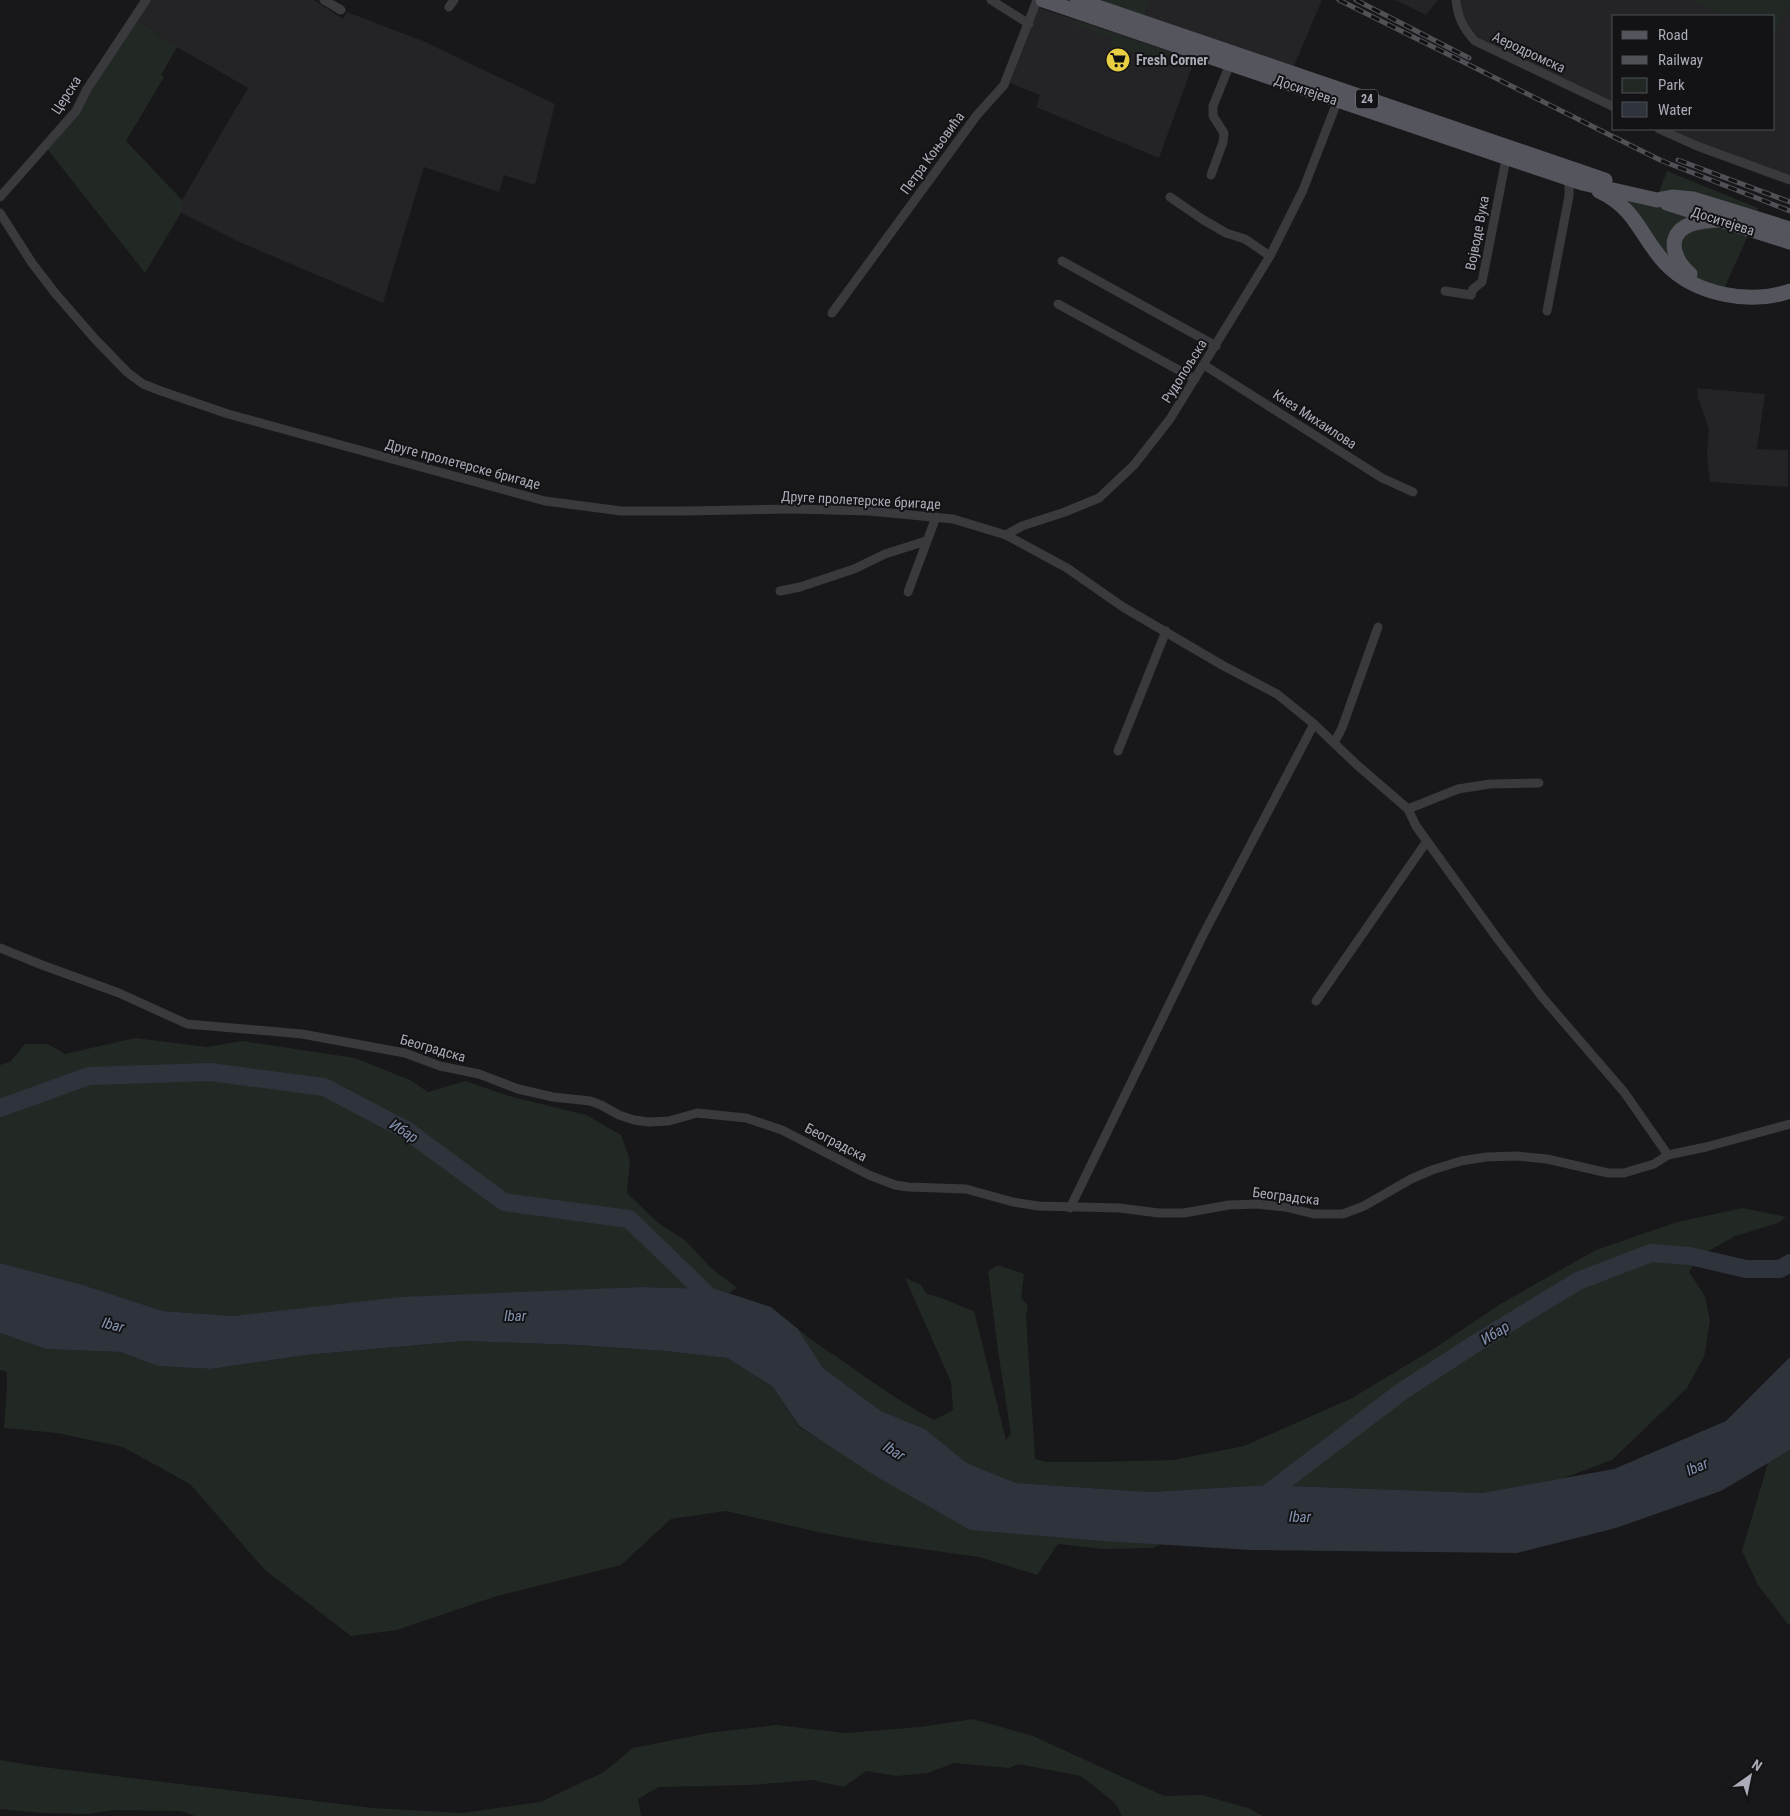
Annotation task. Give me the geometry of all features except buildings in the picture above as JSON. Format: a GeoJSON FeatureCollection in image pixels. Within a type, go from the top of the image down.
{"type":"FeatureCollection","features":[{"type":"Feature","properties":{"kind":"main road","name":"Доситејева"},"geometry":{"type":"LineString","coordinates":[[1043,0],[1230,64],[1340,95]]}},
{"type":"Feature","properties":{"kind":"main road","name":"Доситејева"},"geometry":{"type":"LineString","coordinates":[[1077,0],[1340,95],[1573,176],[1790,242]]}},
{"type":"Feature","properties":{"kind":"main road"},"geometry":{"type":"LineString","coordinates":[[1573,176],[1626,209],[1636,220],[1665,262],[1679,274],[1709,290],[1748,296],[1765,296],[1790,291]]}},
{"type":"Feature","properties":{"kind":"main road"},"geometry":{"type":"LineString","coordinates":[[1657,200],[1672,197],[1693,199],[1790,229]]}},
{"type":"Feature","properties":{"kind":"main road"},"geometry":{"type":"LineString","coordinates":[[1722,220],[1694,224],[1680,231],[1677,234],[1674,245],[1677,260],[1695,279],[1708,287],[1748,296]]}},
{"type":"Feature","properties":{"kind":"street","name":"Церска"},"geometry":{"type":"LineString","coordinates":[[0,197],[76,111],[86,89],[146,0]]}},
{"type":"Feature","properties":{"kind":"street"},"geometry":{"type":"LineString","coordinates":[[324,0],[341,10]]}},
{"type":"Feature","properties":{"kind":"street"},"geometry":{"type":"LineString","coordinates":[[991,0],[1029,24]]}},
{"type":"Feature","properties":{"kind":"street","name":"Петра Коњовића"},"geometry":{"type":"LineString","coordinates":[[832,313],[977,115],[1002,88],[1037,0]]}},
{"type":"Feature","properties":{"kind":"street","name":"Аеродромска"},"geometry":{"type":"LineString","coordinates":[[1456,0],[1458,16],[1464,30],[1475,41],[1612,106]]}},
{"type":"Feature","properties":{"kind":"street"},"geometry":{"type":"LineString","coordinates":[[1211,175],[1223,142],[1224,133],[1213,116],[1213,106],[1230,64]]}},
{"type":"Feature","properties":{"kind":"street","name":"Рудопољска"},"geometry":{"type":"LineString","coordinates":[[1006,535],[1022,526],[1065,512],[1099,498],[1134,465],[1170,420],[1270,256],[1303,190],[1340,95]]}},
{"type":"Feature","properties":{"kind":"street"},"geometry":{"type":"LineString","coordinates":[[1661,130],[1696,146],[1790,180]]}},
{"type":"Feature","properties":{"kind":"street","name":"Војводе Вука"},"geometry":{"type":"LineString","coordinates":[[1445,291],[1471,295],[1474,289],[1482,282],[1507,152]]}},
{"type":"Feature","properties":{"kind":"street"},"geometry":{"type":"LineString","coordinates":[[1547,311],[1573,176]]}},
{"type":"Feature","properties":{"kind":"street"},"geometry":{"type":"LineString","coordinates":[[1170,197],[1202,219],[1226,233],[1245,239],[1270,256]]}},
{"type":"Feature","properties":{"kind":"street","name":"Друге пролетерске бригаде"},"geometry":{"type":"LineString","coordinates":[[0,213],[32,263],[55,293],[127,372],[143,384],[228,414],[545,501],[621,510],[794,509],[869,511],[965,521],[1006,535]]}},
{"type":"Feature","properties":{"kind":"street"},"geometry":{"type":"LineString","coordinates":[[1062,261],[1216,346]]}},
{"type":"Feature","properties":{"kind":"street"},"geometry":{"type":"LineString","coordinates":[[1058,304],[1195,379]]}},
{"type":"Feature","properties":{"kind":"street","name":"Кнез Михаилова"},"geometry":{"type":"LineString","coordinates":[[1204,365],[1382,478],[1412,492]]}},
{"type":"Feature","properties":{"kind":"street"},"geometry":{"type":"LineString","coordinates":[[908,592],[936,517]]}},
{"type":"Feature","properties":{"kind":"street"},"geometry":{"type":"LineString","coordinates":[[1006,535],[1067,568],[1123,607],[1222,665],[1277,694],[1314,724],[1408,809],[1416,826],[1496,938],[1542,998],[1624,1092],[1668,1155]]}},
{"type":"Feature","properties":{"kind":"street"},"geometry":{"type":"LineString","coordinates":[[780,591],[828,578],[854,569],[885,554],[926,541]]}},
{"type":"Feature","properties":{"kind":"street"},"geometry":{"type":"LineString","coordinates":[[1334,743],[1342,728],[1378,627]]}},
{"type":"Feature","properties":{"kind":"street"},"geometry":{"type":"LineString","coordinates":[[1118,752],[1166,631]]}},
{"type":"Feature","properties":{"kind":"street"},"geometry":{"type":"LineString","coordinates":[[1070,1208],[1203,934],[1314,724]]}},
{"type":"Feature","properties":{"kind":"street"},"geometry":{"type":"LineString","coordinates":[[1408,809],[1458,789],[1490,784],[1539,783]]}},
{"type":"Feature","properties":{"kind":"street"},"geometry":{"type":"LineString","coordinates":[[1316,1000],[1427,841]]}},
{"type":"Feature","properties":{"kind":"street","name":"Београдска"},"geometry":{"type":"LineString","coordinates":[[0,948],[119,993],[187,1024],[302,1034],[405,1053],[440,1066],[480,1074],[518,1089],[552,1097],[590,1101],[634,1120],[649,1122],[669,1121],[697,1113],[746,1118],[782,1130],[869,1175],[895,1185],[966,1188],[1012,1202],[1038,1206],[1119,1208],[1142,1212],[1184,1213],[1230,1205],[1257,1204],[1285,1207],[1314,1214],[1343,1214],[1364,1206],[1411,1179],[1462,1161],[1486,1157],[1516,1156],[1547,1159],[1608,1173],[1624,1173],[1654,1164],[1668,1155],[1706,1147],[1790,1124]]}},
{"type":"Feature","properties":{"kind":"shaded area"},"geometry":{"type":"Polygon","coordinates":[[[146,0],[314,0],[343,19],[347,12],[423,41],[555,104],[535,185],[504,175],[499,192],[424,167],[383,303],[237,241],[181,213],[182,200],[248,88],[177,47],[134,18],[146,0]]]}},
{"type":"Feature","properties":{"kind":"shaded area"},"geometry":{"type":"Polygon","coordinates":[[[1151,0],[1322,0],[1291,73],[1141,22],[1151,0]]]}},
{"type":"Feature","properties":{"kind":"shaded area"},"geometry":{"type":"Polygon","coordinates":[[[1395,0],[1438,0],[1426,15],[1395,0]]]}},
{"type":"Feature","properties":{"kind":"shaded area"},"geometry":{"type":"Polygon","coordinates":[[[1461,0],[1790,0],[1790,180],[1664,130],[1775,130],[1775,15],[1612,15],[1612,104],[1480,38],[1469,28],[1463,17],[1461,0]]]}},
{"type":"Feature","properties":{"kind":"shaded area"},"geometry":{"type":"Polygon","coordinates":[[[1037,7],[1195,59],[1159,158],[1036,107],[1040,95],[1010,83],[1037,7]]]}},
{"type":"Feature","properties":{"kind":"shaded area"},"geometry":{"type":"Polygon","coordinates":[[[1697,388],[1765,394],[1757,449],[1788,450],[1788,487],[1710,482],[1707,455],[1709,429],[1698,398],[1697,388]]]}},
{"type":"Feature","properties":{"kind":"green space"},"geometry":{"type":"Polygon","coordinates":[[[1077,0],[1151,0],[1141,22],[1077,0]]]}},
{"type":"Feature","properties":{"kind":"green space"},"geometry":{"type":"Polygon","coordinates":[[[1693,0],[1790,0],[1775,34],[1775,15],[1723,15],[1693,0]]]}},
{"type":"Feature","properties":{"kind":"green space"},"geometry":{"type":"Polygon","coordinates":[[[134,18],[177,47],[161,75],[164,77],[126,141],[182,200],[182,211],[145,273],[45,146],[76,111],[134,18]]]}},
{"type":"Feature","properties":{"kind":"green space"},"geometry":{"type":"Polygon","coordinates":[[[1074,19],[1175,54],[1159,62],[1110,45],[1112,38],[1077,26],[1073,21],[1074,19]]]}},
{"type":"Feature","properties":{"kind":"green space"},"geometry":{"type":"Polygon","coordinates":[[[1667,171],[1758,208],[1751,229],[1723,291],[1686,279],[1615,200],[1656,200],[1667,171]]]}},
{"type":"Feature","properties":{"kind":"green space"},"geometry":{"type":"Polygon","coordinates":[[[135,1038],[207,1047],[242,1041],[355,1058],[410,1080],[428,1092],[465,1081],[509,1096],[586,1115],[621,1135],[630,1160],[627,1193],[657,1222],[686,1241],[711,1268],[737,1288],[729,1293],[716,1289],[641,1287],[233,1316],[163,1311],[80,1284],[0,1263],[0,1065],[10,1062],[25,1044],[48,1044],[65,1054],[135,1038]]]}},
{"type":"Feature","properties":{"kind":"green space"},"geometry":{"type":"Polygon","coordinates":[[[1743,1208],[1786,1217],[1778,1223],[1735,1236],[1698,1257],[1689,1272],[1705,1296],[1710,1321],[1704,1357],[1687,1388],[1612,1460],[1564,1478],[1482,1493],[1266,1485],[1150,1492],[1016,1483],[967,1463],[925,1429],[881,1411],[823,1368],[798,1329],[887,1392],[934,1420],[953,1410],[951,1382],[905,1278],[920,1284],[927,1294],[974,1311],[1006,1440],[1011,1434],[988,1271],[998,1265],[1024,1274],[1021,1298],[1028,1306],[1026,1316],[1035,1459],[1046,1462],[1173,1460],[1244,1446],[1352,1398],[1435,1348],[1502,1303],[1596,1250],[1677,1222],[1743,1208]]]}},
{"type":"Feature","properties":{"kind":"green space"},"geometry":{"type":"Polygon","coordinates":[[[0,1333],[46,1349],[120,1352],[158,1366],[211,1369],[306,1355],[464,1341],[576,1345],[665,1351],[727,1358],[773,1387],[799,1427],[970,1530],[1160,1544],[1154,1548],[1103,1549],[1058,1544],[1037,1575],[979,1557],[871,1542],[726,1511],[671,1519],[621,1565],[497,1596],[397,1630],[351,1636],[265,1570],[190,1484],[123,1447],[57,1433],[4,1428],[7,1372],[0,1370],[0,1333]]]}},
{"type":"Feature","properties":{"kind":"green space"},"geometry":{"type":"Polygon","coordinates":[[[1790,1450],[1790,1624],[1788,1624],[1758,1585],[1742,1551],[1768,1463],[1790,1450]]]}},
{"type":"Feature","properties":{"kind":"green space"},"geometry":{"type":"Polygon","coordinates":[[[973,1719],[1033,1736],[1164,1796],[1202,1795],[1248,1808],[1263,1816],[1122,1816],[1115,1803],[1081,1776],[1018,1764],[1009,1768],[954,1763],[928,1773],[897,1776],[866,1771],[844,1787],[812,1780],[751,1785],[659,1787],[638,1799],[641,1816],[195,1816],[181,1811],[114,1810],[88,1814],[42,1813],[0,1809],[0,1760],[372,1808],[463,1813],[540,1802],[604,1772],[633,1748],[708,1733],[776,1725],[846,1733],[920,1727],[973,1719]]]}},
{"type":"Feature","properties":{"kind":"water","name":"Ibar"},"geometry":{"type":"Polygon","coordinates":[[[0,1263],[80,1284],[163,1311],[233,1316],[401,1297],[641,1287],[716,1289],[771,1307],[798,1329],[823,1368],[881,1411],[925,1429],[967,1463],[1016,1483],[1150,1492],[1266,1485],[1482,1493],[1614,1469],[1726,1421],[1790,1357],[1790,1450],[1721,1491],[1616,1528],[1517,1553],[1250,1550],[970,1530],[877,1477],[799,1426],[773,1387],[727,1358],[665,1351],[576,1345],[464,1341],[306,1355],[211,1369],[158,1366],[120,1352],[46,1349],[0,1333],[0,1263]]]}},
{"type":"Feature","properties":{"kind":"waterway","name":"Ибар"},"geometry":{"type":"LineString","coordinates":[[0,1108],[89,1076],[210,1072],[324,1087],[406,1130],[504,1202],[629,1219],[718,1305]]}},
{"type":"Feature","properties":{"kind":"waterway","name":"Ибар"},"geometry":{"type":"LineString","coordinates":[[1259,1500],[1401,1392],[1473,1345],[1578,1281],[1651,1253],[1690,1256],[1746,1269],[1780,1269],[1790,1263]]}},
{"type":"Feature","properties":{"kind":"railway"},"geometry":{"type":"LineString","coordinates":[[1339,0],[1660,160],[1790,211]]}},
{"type":"Feature","properties":{"kind":"railway"},"geometry":{"type":"LineString","coordinates":[[1356,0],[1469,58]]}},
{"type":"Feature","properties":{"kind":"railway"},"geometry":{"type":"LineString","coordinates":[[1678,160],[1790,202]]}},
{"type":"Feature","properties":{"kind":"place","name":"Fresh Corner"},"geometry":{"type":"Point","coordinates":[1118,60]}}]}
